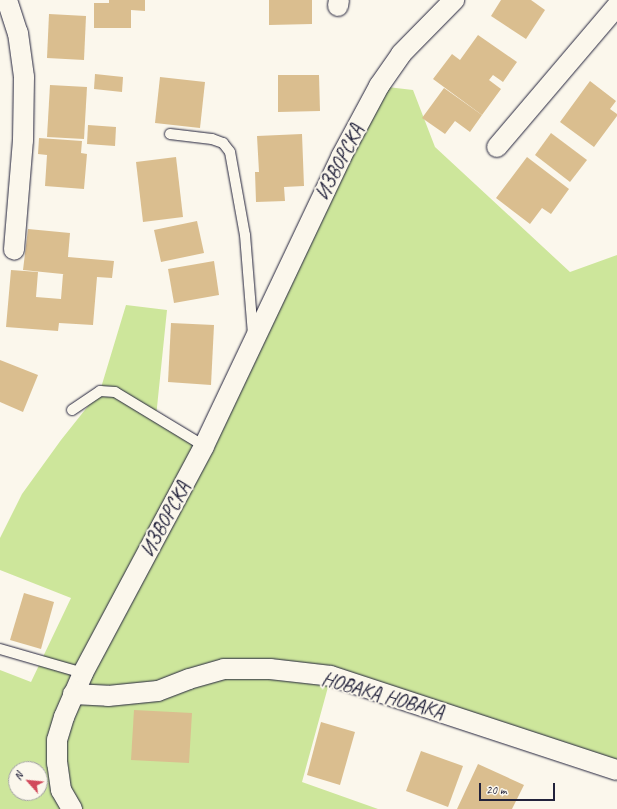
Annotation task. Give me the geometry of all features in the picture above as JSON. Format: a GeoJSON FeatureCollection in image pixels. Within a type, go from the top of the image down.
{"type":"FeatureCollection","features":[{"type":"Feature","properties":{"kind":"street"},"geometry":{"type":"LineString","coordinates":[[7,0],[18,32],[24,76],[23,140],[14,250]]}},
{"type":"Feature","properties":{"kind":"street","name":"ИЗВОРСКА"},"geometry":{"type":"LineString","coordinates":[[72,809],[61,790],[57,763],[57,740],[73,694],[204,446],[341,157],[379,86],[401,54],[454,0]]}},
{"type":"Feature","properties":{"kind":"street"},"geometry":{"type":"LineString","coordinates":[[498,146],[617,6]]}},
{"type":"Feature","properties":{"kind":"street","name":"НОВАКА НОВАКА"},"geometry":{"type":"LineString","coordinates":[[73,694],[108,696],[158,691],[189,679],[224,669],[270,670],[331,676],[617,770]]}},
{"type":"Feature","properties":{"kind":"lane"},"geometry":{"type":"LineString","coordinates":[[170,134],[212,139],[223,143],[230,152],[245,235],[254,343]]}},
{"type":"Feature","properties":{"kind":"lane"},"geometry":{"type":"LineString","coordinates":[[72,410],[100,391],[115,392],[204,446]]}},
{"type":"Feature","properties":{"kind":"lane"},"geometry":{"type":"LineString","coordinates":[[0,649],[83,673]]}},
{"type":"Feature","properties":{"kind":"green space"},"geometry":{"type":"Polygon","coordinates":[[[379,86],[413,90],[435,147],[570,272],[617,255],[617,774],[331,676],[302,782],[378,809],[0,809],[0,670],[31,682],[71,598],[0,570],[0,538],[22,494],[61,440],[100,391],[126,305],[167,310],[156,417],[204,446],[379,86]]]}},
{"type":"Feature","properties":{"kind":"building"},"geometry":{"type":"Polygon","coordinates":[[[109,0],[145,0],[145,11],[131,10],[131,28],[94,28],[94,3],[109,3],[109,0]]]}},
{"type":"Feature","properties":{"kind":"building"},"geometry":{"type":"Polygon","coordinates":[[[269,0],[312,0],[312,24],[269,25],[269,0]]]}},
{"type":"Feature","properties":{"kind":"building"},"geometry":{"type":"Polygon","coordinates":[[[501,0],[531,0],[545,10],[526,39],[491,16],[501,0]]]}},
{"type":"Feature","properties":{"kind":"building"},"geometry":{"type":"Polygon","coordinates":[[[49,14],[86,16],[84,60],[47,58],[49,14]]]}},
{"type":"Feature","properties":{"kind":"building"},"geometry":{"type":"Polygon","coordinates":[[[478,35],[517,62],[503,82],[493,75],[489,80],[501,89],[482,115],[433,79],[452,54],[460,60],[478,35]]]}},
{"type":"Feature","properties":{"kind":"building"},"geometry":{"type":"Polygon","coordinates":[[[95,74],[123,77],[122,92],[94,89],[95,74]]]}},
{"type":"Feature","properties":{"kind":"building"},"geometry":{"type":"Polygon","coordinates":[[[278,75],[319,75],[320,111],[278,112],[278,75]]]}},
{"type":"Feature","properties":{"kind":"building"},"geometry":{"type":"Polygon","coordinates":[[[160,77],[205,82],[200,128],[155,123],[160,77]]]}},
{"type":"Feature","properties":{"kind":"building"},"geometry":{"type":"Polygon","coordinates":[[[590,81],[616,101],[610,109],[617,114],[594,147],[560,122],[590,81]]]}},
{"type":"Feature","properties":{"kind":"building"},"geometry":{"type":"Polygon","coordinates":[[[50,85],[87,87],[84,139],[47,137],[50,85]]]}},
{"type":"Feature","properties":{"kind":"building"},"geometry":{"type":"Polygon","coordinates":[[[444,88],[482,115],[470,132],[455,121],[445,134],[422,118],[444,88]]]}},
{"type":"Feature","properties":{"kind":"building"},"geometry":{"type":"Polygon","coordinates":[[[88,125],[116,127],[115,146],[87,144],[88,125]]]}},
{"type":"Feature","properties":{"kind":"building"},"geometry":{"type":"Polygon","coordinates":[[[551,133],[587,160],[570,182],[535,155],[551,133]]]}},
{"type":"Feature","properties":{"kind":"building"},"geometry":{"type":"Polygon","coordinates":[[[302,134],[304,186],[284,187],[285,201],[256,202],[255,172],[259,172],[257,136],[302,134]]]}},
{"type":"Feature","properties":{"kind":"building"},"geometry":{"type":"Polygon","coordinates":[[[39,138],[82,141],[81,153],[87,154],[84,189],[45,186],[47,155],[38,154],[39,138]]]}},
{"type":"Feature","properties":{"kind":"building"},"geometry":{"type":"Polygon","coordinates":[[[176,157],[183,217],[143,222],[136,162],[176,157]]]}},
{"type":"Feature","properties":{"kind":"building"},"geometry":{"type":"Polygon","coordinates":[[[527,157],[569,189],[551,214],[542,208],[530,224],[496,198],[527,157]]]}},
{"type":"Feature","properties":{"kind":"building"},"geometry":{"type":"Polygon","coordinates":[[[197,221],[204,253],[161,262],[154,230],[197,221]]]}},
{"type":"Feature","properties":{"kind":"building"},"geometry":{"type":"Polygon","coordinates":[[[28,229],[70,233],[68,257],[114,261],[112,278],[97,277],[93,325],[59,323],[58,331],[6,327],[11,270],[38,272],[36,297],[61,299],[63,274],[23,270],[28,229]]]}},
{"type":"Feature","properties":{"kind":"building"},"geometry":{"type":"Polygon","coordinates":[[[214,261],[219,295],[174,303],[168,269],[214,261]]]}},
{"type":"Feature","properties":{"kind":"building"},"geometry":{"type":"Polygon","coordinates":[[[171,323],[214,325],[211,385],[168,382],[171,323]]]}},
{"type":"Feature","properties":{"kind":"building"},"geometry":{"type":"Polygon","coordinates":[[[0,360],[38,375],[23,412],[0,402],[0,360]]]}},
{"type":"Feature","properties":{"kind":"building"},"geometry":{"type":"Polygon","coordinates":[[[24,593],[54,602],[41,649],[10,640],[24,593]]]}},
{"type":"Feature","properties":{"kind":"building"},"geometry":{"type":"Polygon","coordinates":[[[134,710],[192,713],[189,763],[131,760],[134,710]]]}},
{"type":"Feature","properties":{"kind":"building"},"geometry":{"type":"Polygon","coordinates":[[[321,722],[355,732],[340,785],[307,775],[321,722]]]}},
{"type":"Feature","properties":{"kind":"building"},"geometry":{"type":"Polygon","coordinates":[[[421,751],[463,766],[448,807],[406,791],[421,751]]]}},
{"type":"Feature","properties":{"kind":"building"},"geometry":{"type":"Polygon","coordinates":[[[478,764],[524,785],[512,809],[457,809],[478,764]]]}}]}
